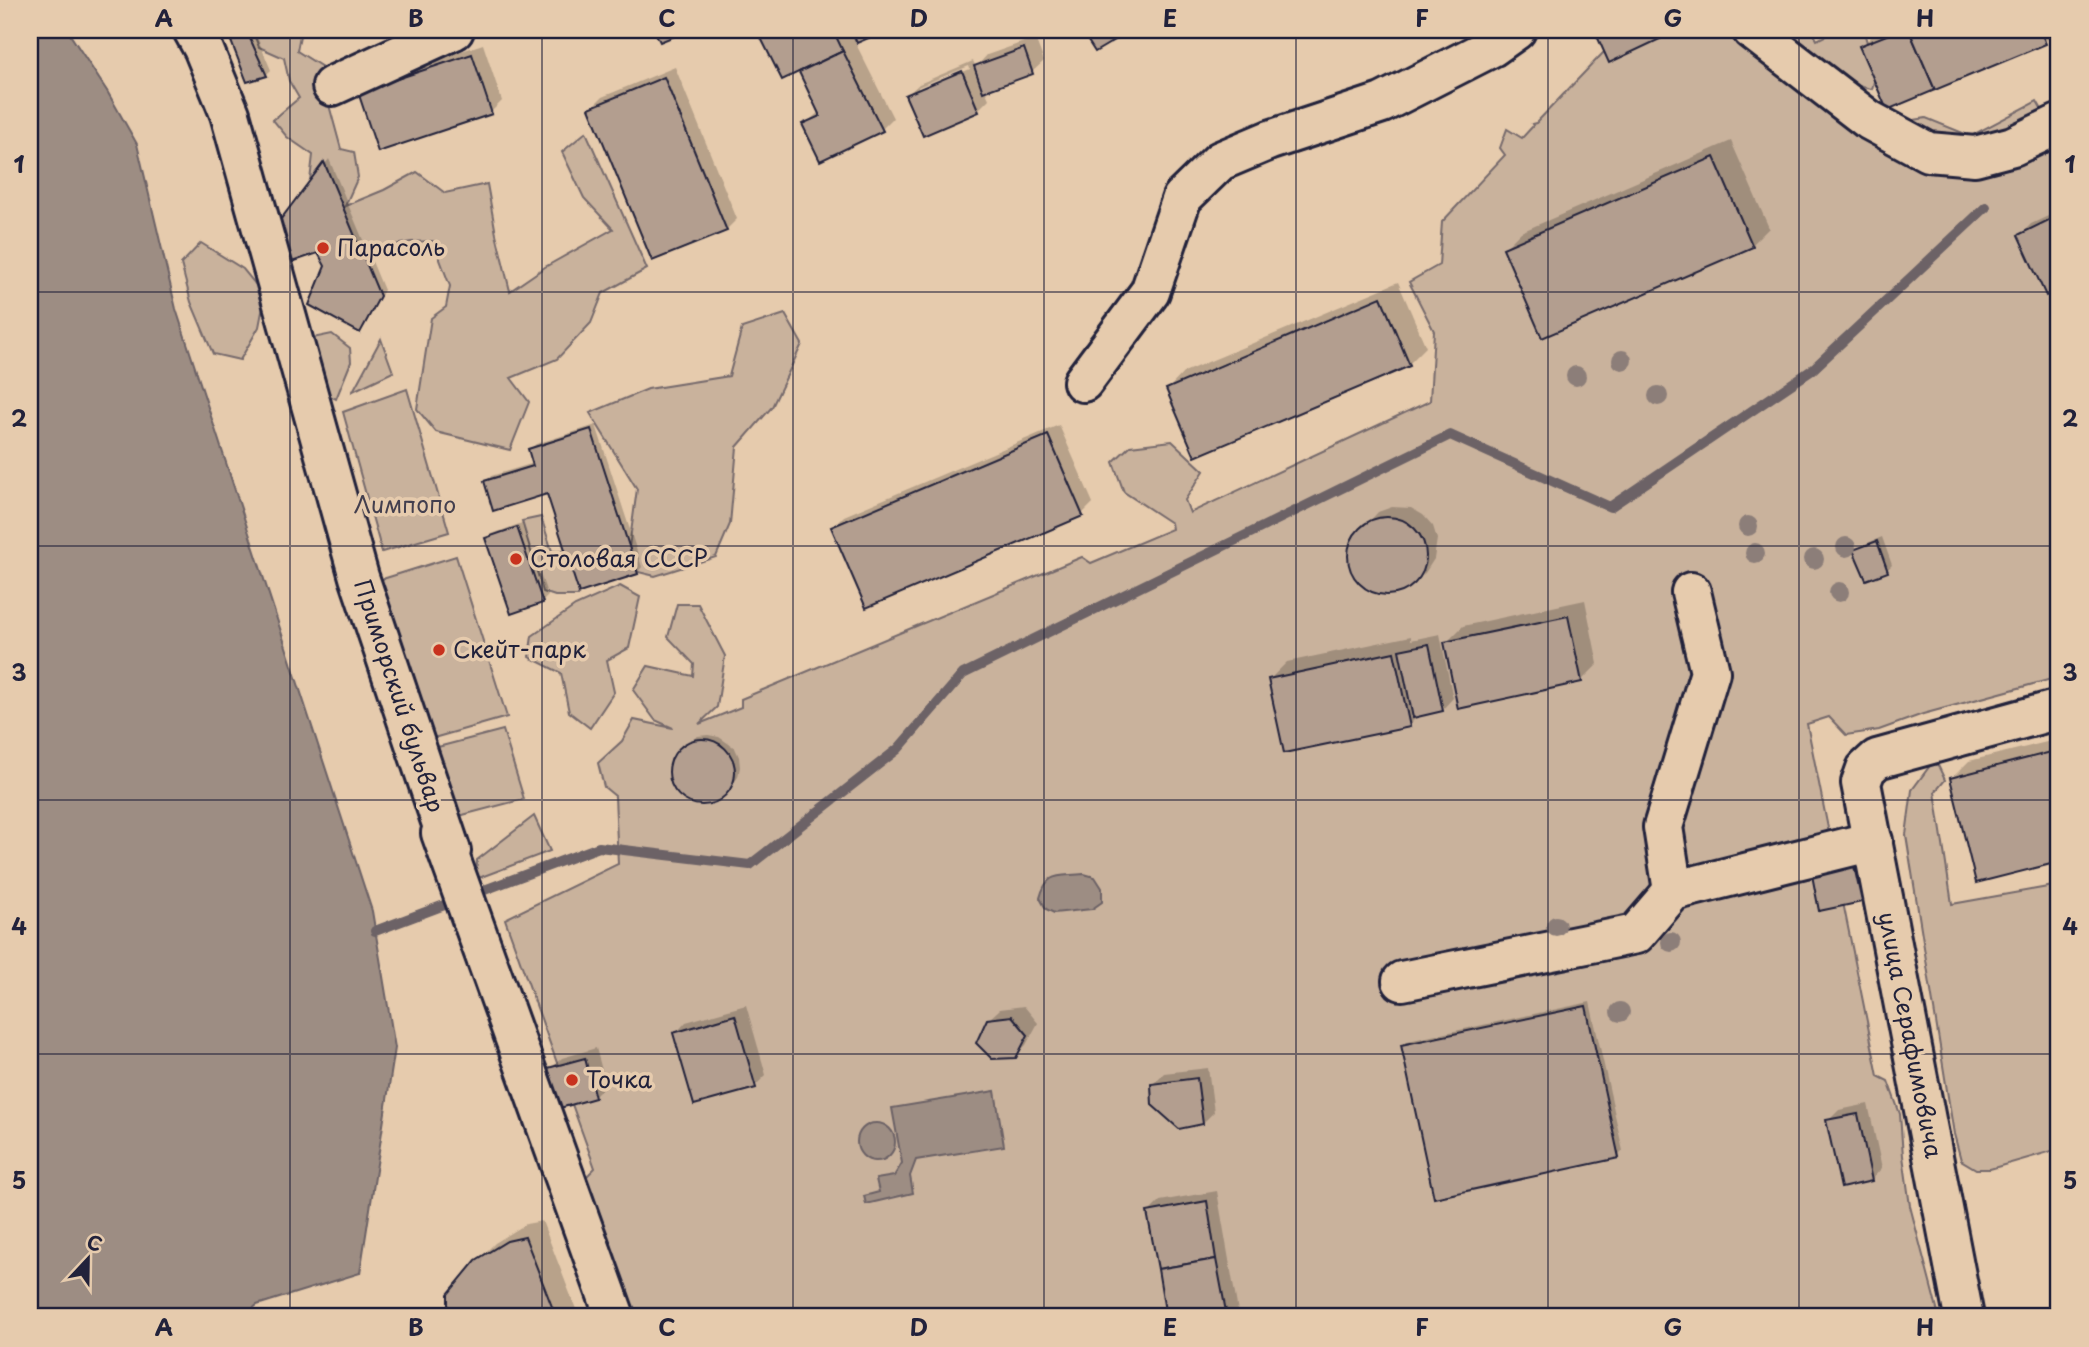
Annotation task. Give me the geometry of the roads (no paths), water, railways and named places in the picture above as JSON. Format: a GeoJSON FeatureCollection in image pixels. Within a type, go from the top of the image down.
{"type":"FeatureCollection","features":[{"type":"Feature","properties":{"kind":"street","name":"Приморский бульвар"},"geometry":{"type":"LineString","coordinates":[[193,30],[230,114],[359,577],[451,851],[442,832],[615,1317]]}},
{"type":"Feature","properties":{"kind":"street"},"geometry":{"type":"LineString","coordinates":[[332,86],[454,30]]}},
{"type":"Feature","properties":{"kind":"street"},"geometry":{"type":"LineString","coordinates":[[1083,382],[1150,292],[1182,198],[1220,161],[1270,140],[1382,103],[1492,47],[1516,30]]}},
{"type":"Feature","properties":{"kind":"street"},"geometry":{"type":"LineString","coordinates":[[1752,30],[1869,120],[1928,152],[1975,156],[2014,146],[2059,124]]}},
{"type":"Feature","properties":{"kind":"street"},"geometry":{"type":"LineString","coordinates":[[1673,891],[1662,827],[1710,672],[1691,592]]}},
{"type":"Feature","properties":{"kind":"street","name":"улица Серафимовича"},"geometry":{"type":"LineString","coordinates":[[1964,1317],[1861,783],[1866,769],[1877,759],[2059,709]]}},
{"type":"Feature","properties":{"kind":"street"},"geometry":{"type":"LineString","coordinates":[[1402,981],[1636,934],[1673,891],[1873,841]]}},
{"type":"Feature","properties":{"kind":"waterway"},"geometry":{"type":"LineString","coordinates":[[375,931],[599,847],[750,865],[898,749],[963,674],[1450,435],[1610,507],[1812,370],[1986,207]]}},
{"type":"Feature","properties":{"kind":"place","name":"Парасоль"},"geometry":{"type":"Point","coordinates":[323,248]}},
{"type":"Feature","properties":{"kind":"place","name":"Столовая СССР"},"geometry":{"type":"Point","coordinates":[516,559]}},
{"type":"Feature","properties":{"kind":"place","name":"Скейт-парк"},"geometry":{"type":"Point","coordinates":[439,650]}},
{"type":"Feature","properties":{"kind":"place","name":"Точка"},"geometry":{"type":"Point","coordinates":[572,1080]}},
{"type":"Feature","properties":{"kind":"park label","name":"Лимпопо"},"geometry":{"type":"Point","coordinates":[405,505]}}]}
